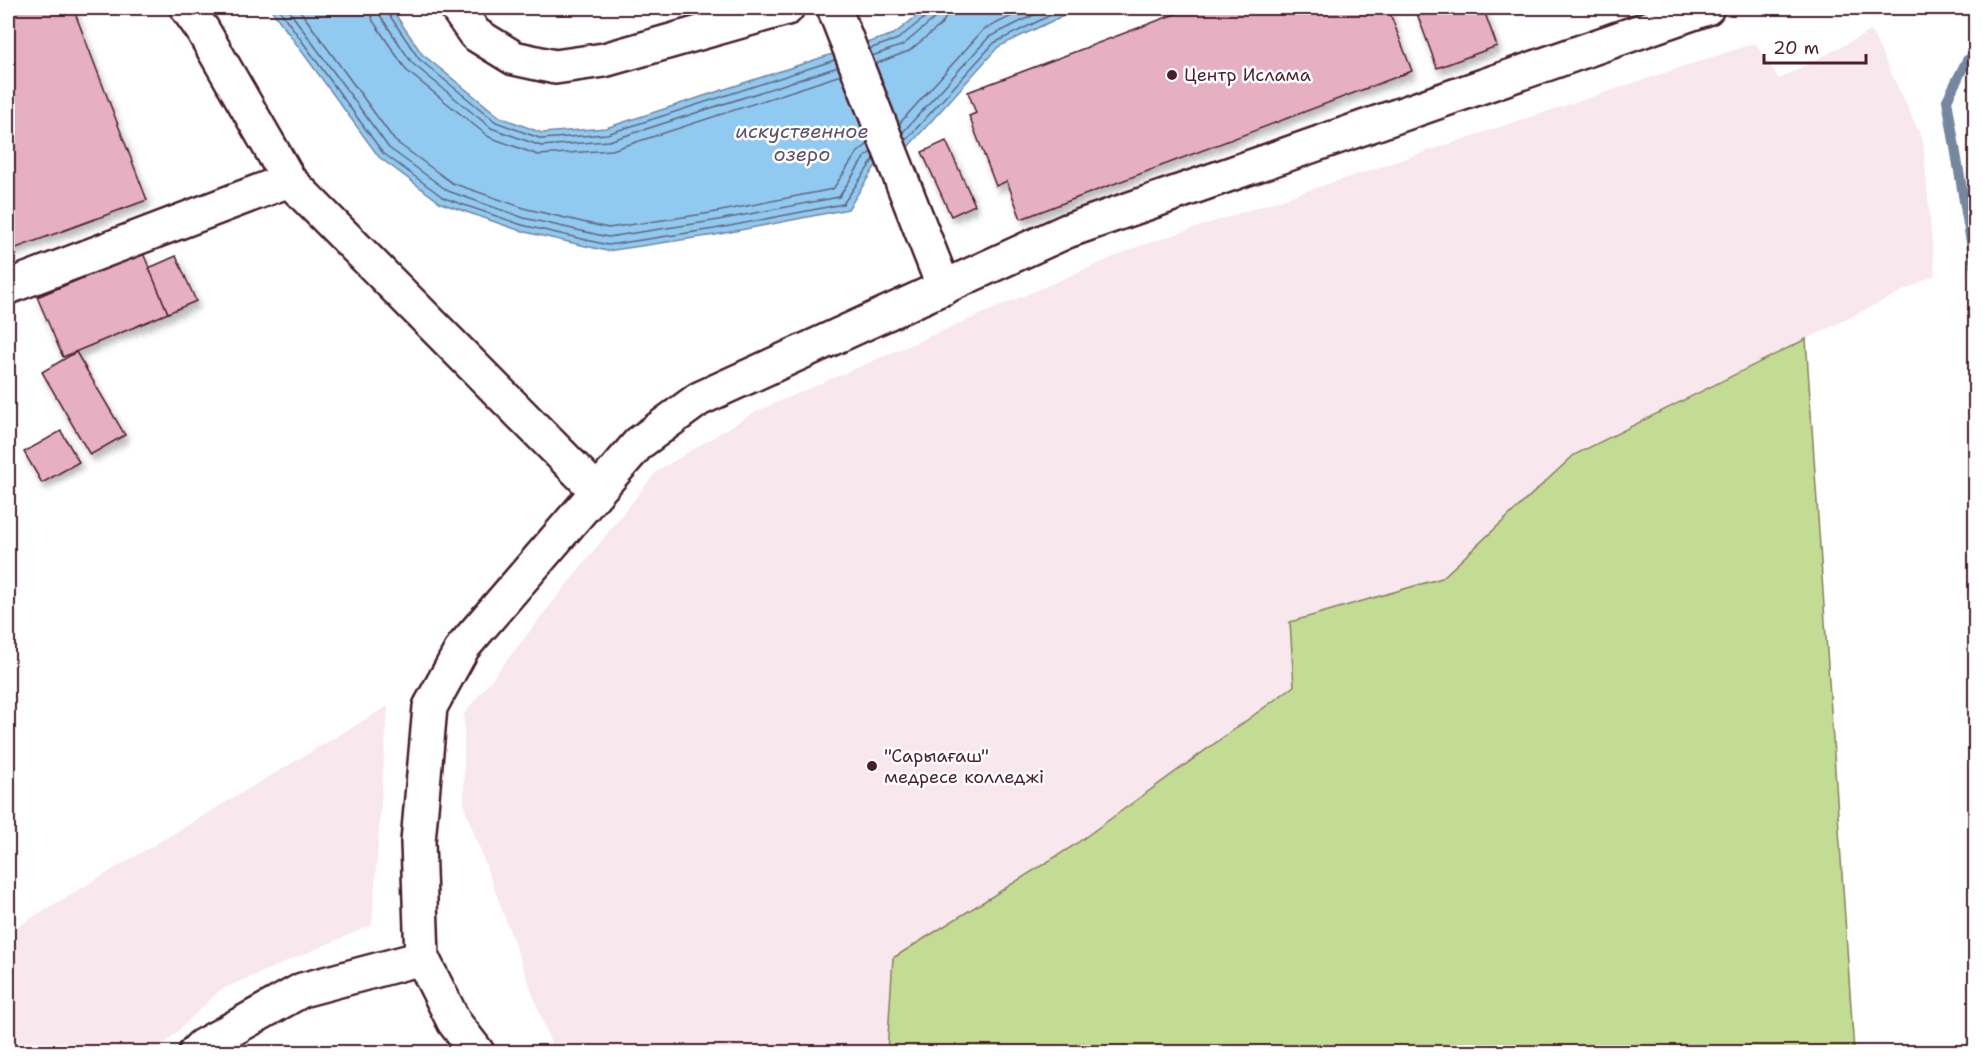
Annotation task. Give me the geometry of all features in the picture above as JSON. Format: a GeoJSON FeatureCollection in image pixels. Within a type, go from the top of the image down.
{"type":"FeatureCollection","features":[{"type":"Feature","properties":{"kind":"street"},"geometry":{"type":"LineString","coordinates":[[187,8],[202,29],[289,180],[597,491]]}},
{"type":"Feature","properties":{"kind":"street"},"geometry":{"type":"LineString","coordinates":[[457,8],[475,34],[514,58],[555,67],[604,60],[787,8]]}},
{"type":"Feature","properties":{"kind":"street"},"geometry":{"type":"LineString","coordinates":[[477,1053],[454,1022],[422,958],[418,842],[430,707],[463,647],[639,443],[699,399],[1067,231],[1707,8]]}},
{"type":"Feature","properties":{"kind":"street"},"geometry":{"type":"LineString","coordinates":[[836,13],[944,288]]}},
{"type":"Feature","properties":{"kind":"street"},"geometry":{"type":"LineString","coordinates":[[8,287],[289,180]]}},
{"type":"Feature","properties":{"kind":"street"},"geometry":{"type":"LineString","coordinates":[[196,1053],[202,1046],[302,990],[422,958]]}},
{"type":"Feature","properties":{"kind":"shaded area"},"geometry":{"type":"Polygon","coordinates":[[[1871,31],[1923,140],[1935,275],[1574,455],[1442,578],[1290,622],[1294,686],[1073,846],[893,958],[887,1052],[554,1052],[464,806],[464,714],[657,471],[757,411],[1137,247],[1755,43],[1779,79],[1871,31]]]}},
{"type":"Feature","properties":{"kind":"shaded area"},"geometry":{"type":"Polygon","coordinates":[[[388,706],[372,925],[220,990],[156,1052],[8,1052],[8,932],[388,706]]]}},
{"type":"Feature","properties":{"kind":"green space"},"geometry":{"type":"Polygon","coordinates":[[[1806,339],[1854,1052],[887,1052],[893,958],[1073,846],[1294,686],[1290,622],[1442,578],[1574,455],[1806,339]]]}},
{"type":"Feature","properties":{"kind":"water","name":"искуственное озеро"},"geometry":{"type":"Polygon","coordinates":[[[270,8],[391,8],[422,54],[500,117],[542,133],[606,128],[894,34],[927,8],[1079,8],[998,47],[908,147],[876,165],[848,209],[715,235],[607,251],[521,231],[441,203],[379,157],[270,8]]]}},
{"type":"Feature","properties":{"kind":"building"},"geometry":{"type":"Polygon","coordinates":[[[8,8],[73,8],[147,200],[8,251],[8,8]]]}},
{"type":"Feature","properties":{"kind":"building"},"geometry":{"type":"Polygon","coordinates":[[[1191,8],[1388,8],[1412,71],[1021,219],[1007,181],[996,186],[969,116],[976,113],[968,92],[1191,8]]]}},
{"type":"Feature","properties":{"kind":"building"},"geometry":{"type":"Polygon","coordinates":[[[1425,8],[1483,8],[1497,46],[1437,68],[1416,11],[1425,8]]]}},
{"type":"Feature","properties":{"kind":"building"},"geometry":{"type":"Polygon","coordinates":[[[946,141],[975,205],[951,216],[922,152],[946,141]]]}},
{"type":"Feature","properties":{"kind":"building"},"geometry":{"type":"Polygon","coordinates":[[[143,253],[168,313],[63,357],[37,297],[143,253]]]}},
{"type":"Feature","properties":{"kind":"building"},"geometry":{"type":"Polygon","coordinates":[[[176,256],[196,301],[168,313],[149,268],[176,256]]]}},
{"type":"Feature","properties":{"kind":"building"},"geometry":{"type":"Polygon","coordinates":[[[76,352],[125,435],[90,455],[42,372],[76,352]]]}},
{"type":"Feature","properties":{"kind":"building"},"geometry":{"type":"Polygon","coordinates":[[[61,431],[79,462],[42,483],[24,452],[61,431]]]}},
{"type":"Feature","properties":{"kind":"waterway"},"geometry":{"type":"LineString","coordinates":[[1976,55],[1967,60],[1947,100],[1976,272]]}},
{"type":"Feature","properties":{"kind":"place","name":"Центр Ислама"},"geometry":{"type":"Point","coordinates":[1172,75]}},
{"type":"Feature","properties":{"kind":"place","name":"\"Сарыағаш\" медресе колледжі"},"geometry":{"type":"Point","coordinates":[872,766]}}]}
